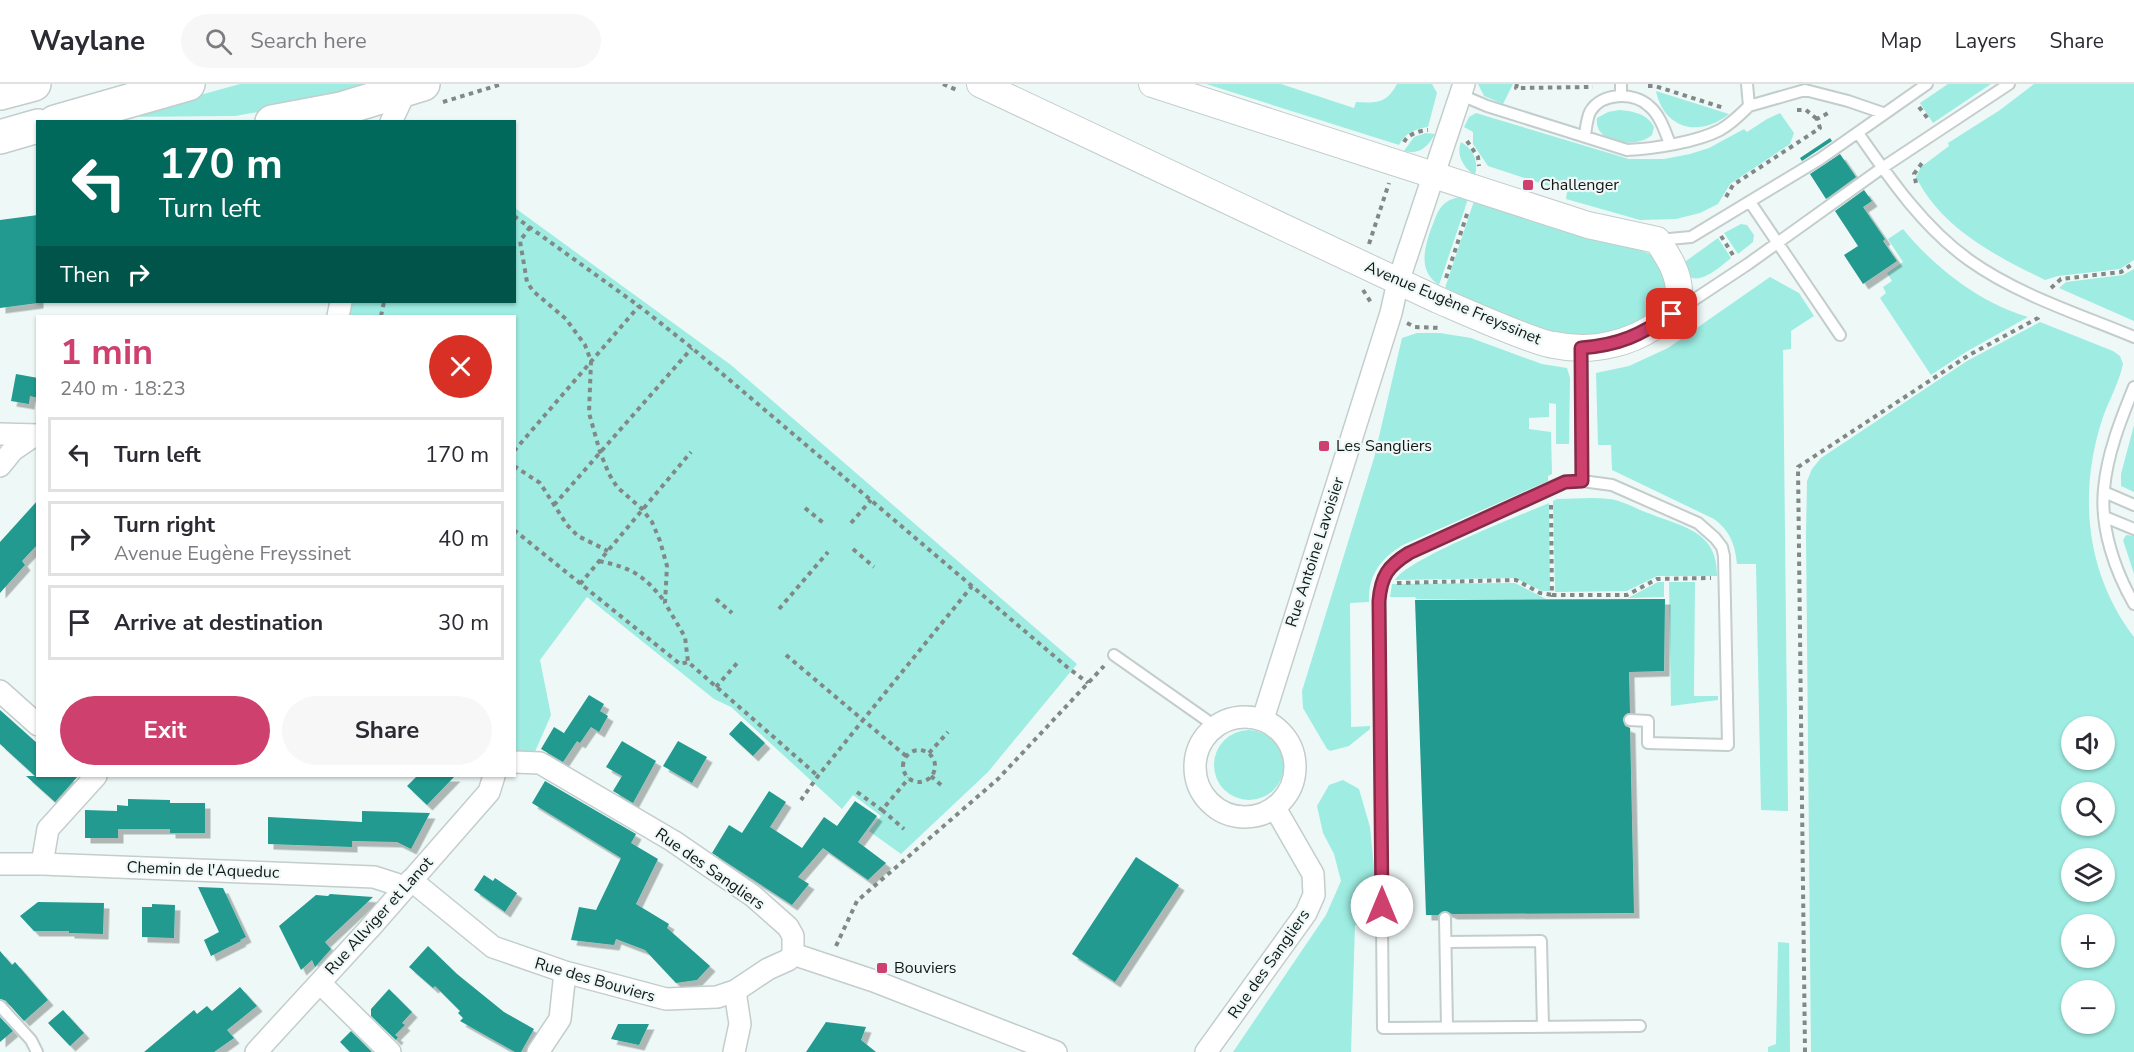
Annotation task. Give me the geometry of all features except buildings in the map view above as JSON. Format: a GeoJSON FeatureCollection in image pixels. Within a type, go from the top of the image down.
{"type":"FeatureCollection","features":[{"type":"Feature","properties":{"kind":"main road"},"geometry":{"type":"LineString","coordinates":[[0,93],[34,84]]}},
{"type":"Feature","properties":{"kind":"main road"},"geometry":{"type":"LineString","coordinates":[[61,120],[188,84]]}},
{"type":"Feature","properties":{"kind":"main road"},"geometry":{"type":"LineString","coordinates":[[295,120],[353,115],[423,93]]}},
{"type":"Feature","properties":{"kind":"main road"},"geometry":{"type":"LineString","coordinates":[[0,137],[36,127]]}},
{"type":"Feature","properties":{"kind":"main road"},"geometry":{"type":"LineString","coordinates":[[0,148],[36,141]]}},
{"type":"Feature","properties":{"kind":"street","name":"Avenue Eugène Freyssinet"},"geometry":{"type":"LineString","coordinates":[[980,84],[1398,282],[1515,332],[1552,345],[1581,348],[1614,344],[1643,332],[1672,314]]}},
{"type":"Feature","properties":{"kind":"street"},"geometry":{"type":"LineString","coordinates":[[1152,84],[1588,225],[1657,240],[1670,259],[1676,274],[1679,295],[1672,314]]}},
{"type":"Feature","properties":{"kind":"street","name":"Rue Antoine Lavoisier"},"geometry":{"type":"LineString","coordinates":[[1263,719],[1391,313],[1398,282],[1462,89]]}},
{"type":"Feature","properties":{"kind":"street"},"geometry":{"type":"LineString","coordinates":[[394,120],[423,93]]}},
{"type":"Feature","properties":{"kind":"street"},"geometry":{"type":"LineString","coordinates":[[0,434],[36,435]]}},
{"type":"Feature","properties":{"kind":"street"},"geometry":{"type":"LineString","coordinates":[[0,466],[13,450],[36,435]]}},
{"type":"Feature","properties":{"kind":"street"},"geometry":{"type":"LineString","coordinates":[[0,691],[36,723]]}},
{"type":"Feature","properties":{"kind":"street"},"geometry":{"type":"LineString","coordinates":[[1238,717],[1263,719],[1287,738],[1294,752],[1296,768],[1293,783],[1286,797],[1275,808],[1259,816],[1242,817],[1225,813],[1210,803],[1200,789],[1195,772],[1196,755],[1203,739],[1215,726],[1226,720],[1238,717]]}},
{"type":"Feature","properties":{"kind":"street","name":"Rue des Sangliers"},"geometry":{"type":"LineString","coordinates":[[516,762],[540,763],[673,841],[745,889],[788,927],[793,936],[793,954]]}},
{"type":"Feature","properties":{"kind":"street"},"geometry":{"type":"LineString","coordinates":[[42,864],[48,829],[94,777]]}},
{"type":"Feature","properties":{"kind":"street","name":"Rue Allviger et Lanot"},"geometry":{"type":"LineString","coordinates":[[256,1052],[489,792],[494,777]]}},
{"type":"Feature","properties":{"kind":"street","name":"Rue des Sangliers"},"geometry":{"type":"LineString","coordinates":[[1206,1052],[1306,913],[1314,895],[1313,874],[1275,808]]}},
{"type":"Feature","properties":{"kind":"street","name":"Chemin de l'Aqueduc"},"geometry":{"type":"LineString","coordinates":[[0,864],[374,877],[408,883]]}},
{"type":"Feature","properties":{"kind":"street","name":"Rue des Bouviers"},"geometry":{"type":"LineString","coordinates":[[408,883],[493,947],[565,972],[666,999],[717,997],[735,991],[768,969],[788,960],[793,954]]}},
{"type":"Feature","properties":{"kind":"street"},"geometry":{"type":"LineString","coordinates":[[793,954],[874,981],[1056,1052]]}},
{"type":"Feature","properties":{"kind":"street"},"geometry":{"type":"LineString","coordinates":[[538,1052],[560,1019],[565,972]]}},
{"type":"Feature","properties":{"kind":"street"},"geometry":{"type":"LineString","coordinates":[[320,983],[390,1052]]}},
{"type":"Feature","properties":{"kind":"street"},"geometry":{"type":"LineString","coordinates":[[734,1052],[740,1024],[735,991]]}},
{"type":"Feature","properties":{"kind":"lane"},"geometry":{"type":"LineString","coordinates":[[1747,84],[1749,106]]}},
{"type":"Feature","properties":{"kind":"lane"},"geometry":{"type":"LineString","coordinates":[[1657,240],[1691,237],[1713,225],[1858,134],[1883,113],[1927,84]]}},
{"type":"Feature","properties":{"kind":"lane"},"geometry":{"type":"LineString","coordinates":[[1672,314],[1742,268],[1882,168],[2009,84]]}},
{"type":"Feature","properties":{"kind":"lane"},"geometry":{"type":"LineString","coordinates":[[1462,89],[1487,106],[1628,150],[1651,149],[1706,136],[1721,130],[1749,106],[1805,90],[1883,113]]}},
{"type":"Feature","properties":{"kind":"lane"},"geometry":{"type":"LineString","coordinates":[[1585,135],[1590,112],[1600,100],[1621,89],[1651,107],[1670,144]]}},
{"type":"Feature","properties":{"kind":"lane"},"geometry":{"type":"LineString","coordinates":[[1858,134],[1882,168],[1928,224],[1969,259],[2015,287],[2134,337]]}},
{"type":"Feature","properties":{"kind":"lane"},"geometry":{"type":"LineString","coordinates":[[1750,202],[1840,335]]}},
{"type":"Feature","properties":{"kind":"lane"},"geometry":{"type":"LineString","coordinates":[[1581,348],[1582,481]]}},
{"type":"Feature","properties":{"kind":"lane"},"geometry":{"type":"LineString","coordinates":[[2134,387],[2113,445],[2104,492],[2105,517],[2115,565],[2134,604]]}},
{"type":"Feature","properties":{"kind":"lane"},"geometry":{"type":"LineString","coordinates":[[1630,720],[1648,722],[1648,743],[1728,745],[1724,556],[1722,547],[1709,531],[1698,523],[1612,485],[1582,481],[1565,482],[1409,553],[1388,570],[1381,583],[1379,613],[1383,1028],[1641,1026]]}},
{"type":"Feature","properties":{"kind":"lane"},"geometry":{"type":"LineString","coordinates":[[2104,492],[2134,505]]}},
{"type":"Feature","properties":{"kind":"lane"},"geometry":{"type":"LineString","coordinates":[[2105,517],[2134,529]]}},
{"type":"Feature","properties":{"kind":"lane"},"geometry":{"type":"LineString","coordinates":[[1114,655],[1215,726]]}},
{"type":"Feature","properties":{"kind":"lane"},"geometry":{"type":"LineString","coordinates":[[1445,918],[1447,1027]]}},
{"type":"Feature","properties":{"kind":"lane"},"geometry":{"type":"LineString","coordinates":[[1446,942],[1541,941],[1543,1027]]}},
{"type":"Feature","properties":{"kind":"lane"},"geometry":{"type":"LineString","coordinates":[[0,1005],[31,1040],[37,1052]]}},
{"type":"Feature","properties":{"kind":"path"},"geometry":{"type":"LineString","coordinates":[[423,93],[502,84]]}},
{"type":"Feature","properties":{"kind":"path"},"geometry":{"type":"LineString","coordinates":[[1517,84],[1516,88],[1621,89],[1655,86],[1729,110],[1737,118]]}},
{"type":"Feature","properties":{"kind":"path"},"geometry":{"type":"LineString","coordinates":[[1911,95],[1937,132]]}},
{"type":"Feature","properties":{"kind":"path"},"geometry":{"type":"LineString","coordinates":[[1817,119],[1848,101]]}},
{"type":"Feature","properties":{"kind":"path"},"geometry":{"type":"LineString","coordinates":[[1742,268],[1705,213],[1721,205],[1733,185],[1820,128],[1817,119],[1806,111],[1792,109]]}},
{"type":"Feature","properties":{"kind":"path"},"geometry":{"type":"LineString","coordinates":[[1922,192],[1916,183],[1914,174],[1919,165],[1927,159]]}},
{"type":"Feature","properties":{"kind":"path"},"geometry":{"type":"LineString","coordinates":[[516,217],[639,306],[692,348],[1088,683]]}},
{"type":"Feature","properties":{"kind":"path"},"geometry":{"type":"LineString","coordinates":[[530,227],[517,241],[527,282],[533,291],[577,332],[591,361],[589,413],[600,452],[617,487],[642,509],[652,522],[667,566],[666,603]]}},
{"type":"Feature","properties":{"kind":"path"},"geometry":{"type":"LineString","coordinates":[[1805,1052],[1798,467],[1968,355],[2038,318],[2052,287],[2061,279],[2121,272],[2134,263]]}},
{"type":"Feature","properties":{"kind":"path"},"geometry":{"type":"LineString","coordinates":[[2042,282],[2061,291]]}},
{"type":"Feature","properties":{"kind":"path"},"geometry":{"type":"LineString","coordinates":[[516,449],[639,306]]}},
{"type":"Feature","properties":{"kind":"path"},"geometry":{"type":"LineString","coordinates":[[554,506],[692,348]]}},
{"type":"Feature","properties":{"kind":"path"},"geometry":{"type":"LineString","coordinates":[[580,584],[691,452]]}},
{"type":"Feature","properties":{"kind":"path"},"geometry":{"type":"LineString","coordinates":[[516,467],[540,483],[567,525],[578,536],[608,551]]}},
{"type":"Feature","properties":{"kind":"path"},"geometry":{"type":"LineString","coordinates":[[1550,489],[1552,595]]}},
{"type":"Feature","properties":{"kind":"path"},"geometry":{"type":"LineString","coordinates":[[851,523],[871,500]]}},
{"type":"Feature","properties":{"kind":"path"},"geometry":{"type":"LineString","coordinates":[[805,508],[826,525]]}},
{"type":"Feature","properties":{"kind":"path"},"geometry":{"type":"LineString","coordinates":[[516,532],[680,664],[688,662]]}},
{"type":"Feature","properties":{"kind":"path"},"geometry":{"type":"LineString","coordinates":[[853,549],[874,567]]}},
{"type":"Feature","properties":{"kind":"path"},"geometry":{"type":"LineString","coordinates":[[778,609],[828,552]]}},
{"type":"Feature","properties":{"kind":"path"},"geometry":{"type":"LineString","coordinates":[[599,561],[622,566],[637,573],[650,584],[666,603],[685,637],[688,662],[818,776]]}},
{"type":"Feature","properties":{"kind":"path"},"geometry":{"type":"LineString","coordinates":[[1381,583],[1516,580],[1540,593],[1582,598],[1627,595],[1657,579],[1724,578]]}},
{"type":"Feature","properties":{"kind":"path"},"geometry":{"type":"LineString","coordinates":[[801,800],[972,586]]}},
{"type":"Feature","properties":{"kind":"path"},"geometry":{"type":"LineString","coordinates":[[716,599],[732,613]]}},
{"type":"Feature","properties":{"kind":"path"},"geometry":{"type":"LineString","coordinates":[[786,655],[906,756]]}},
{"type":"Feature","properties":{"kind":"path"},"geometry":{"type":"LineString","coordinates":[[828,966],[857,901],[998,779],[1114,655]]}},
{"type":"Feature","properties":{"kind":"path"},"geometry":{"type":"LineString","coordinates":[[716,687],[739,661]]}},
{"type":"Feature","properties":{"kind":"path"},"geometry":{"type":"LineString","coordinates":[[929,753],[948,732]]}},
{"type":"Feature","properties":{"kind":"path"},"geometry":{"type":"LineString","coordinates":[[915,751],[929,753],[935,762],[932,776],[918,782],[909,778],[903,765],[906,756],[915,751]]}},
{"type":"Feature","properties":{"kind":"path"},"geometry":{"type":"LineString","coordinates":[[932,776],[942,786]]}},
{"type":"Feature","properties":{"kind":"path"},"geometry":{"type":"LineString","coordinates":[[882,810],[909,778]]}},
{"type":"Feature","properties":{"kind":"path"},"geometry":{"type":"LineString","coordinates":[[857,792],[904,829]]}},
{"type":"Feature","properties":{"kind":"shaded area"},"geometry":{"type":"Polygon","coordinates":[[[240,84],[378,84],[316,102],[235,116],[120,117],[240,84]]]}},
{"type":"Feature","properties":{"kind":"shaded area"},"geometry":{"type":"Polygon","coordinates":[[[1206,84],[1281,84],[1354,108],[1356,102],[1375,102],[1385,99],[1397,84],[1432,84],[1437,93],[1428,127],[1411,132],[1399,145],[1206,84]]]}},
{"type":"Feature","properties":{"kind":"shaded area"},"geometry":{"type":"Polygon","coordinates":[[[1478,84],[1513,84],[1503,104],[1484,96],[1478,84]]]}},
{"type":"Feature","properties":{"kind":"shaded area"},"geometry":{"type":"Polygon","coordinates":[[[1948,84],[1991,84],[1933,123],[1920,103],[1948,84]]]}},
{"type":"Feature","properties":{"kind":"shaded area"},"geometry":{"type":"Polygon","coordinates":[[[2034,84],[2134,84],[2134,260],[2120,269],[2058,276],[2045,280],[1990,251],[1955,226],[1940,212],[1916,177],[1921,167],[1949,146],[1948,143],[2000,110],[2034,84]]]}},
{"type":"Feature","properties":{"kind":"shaded area"},"geometry":{"type":"Polygon","coordinates":[[[1656,91],[1729,114],[1706,126],[1684,126],[1667,114],[1660,104],[1656,91]]]}},
{"type":"Feature","properties":{"kind":"shaded area"},"geometry":{"type":"Polygon","coordinates":[[[1619,110],[1635,112],[1648,119],[1654,127],[1652,135],[1637,142],[1627,143],[1617,142],[1602,134],[1597,118],[1608,112],[1619,110]]]}},
{"type":"Feature","properties":{"kind":"shaded area"},"geometry":{"type":"Polygon","coordinates":[[[1476,113],[1629,159],[1664,159],[1690,154],[1709,148],[1744,129],[1747,132],[1780,113],[1794,133],[1790,144],[1730,184],[1718,204],[1700,213],[1676,219],[1640,220],[1566,199],[1567,192],[1488,166],[1473,144],[1473,132],[1464,127],[1469,117],[1476,113]]]}},
{"type":"Feature","properties":{"kind":"shaded area"},"geometry":{"type":"Polygon","coordinates":[[[1426,133],[1435,134],[1426,146],[1419,151],[1404,151],[1414,137],[1426,133]]]}},
{"type":"Feature","properties":{"kind":"shaded area"},"geometry":{"type":"Polygon","coordinates":[[[1461,142],[1474,156],[1475,175],[1462,161],[1459,152],[1461,142]]]}},
{"type":"Feature","properties":{"kind":"shaded area"},"geometry":{"type":"Polygon","coordinates":[[[1469,196],[1439,285],[1432,279],[1425,266],[1426,244],[1440,209],[1449,200],[1469,196]]]}},
{"type":"Feature","properties":{"kind":"shaded area"},"geometry":{"type":"Polygon","coordinates":[[[1475,198],[1648,253],[1659,264],[1665,279],[1665,294],[1658,307],[1646,318],[1612,332],[1577,337],[1563,336],[1530,326],[1445,288],[1475,198]]]}},
{"type":"Feature","properties":{"kind":"shaded area"},"geometry":{"type":"Polygon","coordinates":[[[516,209],[731,365],[1077,664],[988,772],[901,854],[869,831],[881,816],[853,795],[842,809],[731,707],[714,699],[587,597],[540,660],[551,715],[534,754],[516,754],[516,315],[346,315],[349,303],[516,303],[516,209]]]}},
{"type":"Feature","properties":{"kind":"shaded area"},"geometry":{"type":"Polygon","coordinates":[[[1741,224],[1747,225],[1754,235],[1753,242],[1738,254],[1724,233],[1741,224]]]}},
{"type":"Feature","properties":{"kind":"shaded area"},"geometry":{"type":"Polygon","coordinates":[[[1903,229],[1929,257],[1959,282],[1993,303],[2028,317],[1931,375],[1880,298],[1886,293],[1883,287],[1892,281],[1887,273],[1903,262],[1888,239],[1903,229]]]}},
{"type":"Feature","properties":{"kind":"shaded area"},"geometry":{"type":"Polygon","coordinates":[[[1718,238],[1731,258],[1704,277],[1693,278],[1688,275],[1685,270],[1686,261],[1718,238]]]}},
{"type":"Feature","properties":{"kind":"shaded area"},"geometry":{"type":"Polygon","coordinates":[[[2134,269],[2134,321],[2059,288],[2066,282],[2123,275],[2134,269]]]}},
{"type":"Feature","properties":{"kind":"shaded area"},"geometry":{"type":"Polygon","coordinates":[[[1770,277],[1799,293],[1814,316],[1791,331],[1791,349],[1783,350],[1788,811],[1761,810],[1756,564],[1737,564],[1731,538],[1714,519],[1612,470],[1611,445],[1598,445],[1596,373],[1629,366],[1668,348],[1770,277]]]}},
{"type":"Feature","properties":{"kind":"shaded area"},"geometry":{"type":"Polygon","coordinates":[[[2040,322],[2113,351],[2120,356],[2123,364],[2102,420],[2095,448],[2090,477],[2089,505],[2096,560],[2105,587],[2134,637],[2134,1052],[1811,1052],[1806,536],[1807,481],[1812,469],[1821,458],[1967,361],[2040,322]]]}},
{"type":"Feature","properties":{"kind":"shaded area"},"geometry":{"type":"Polygon","coordinates":[[[1417,333],[1440,333],[1471,338],[1542,364],[1567,368],[1570,378],[1569,444],[1556,444],[1556,404],[1549,403],[1549,417],[1529,418],[1529,429],[1551,432],[1552,474],[1548,476],[1548,481],[1403,545],[1377,568],[1369,592],[1369,602],[1350,603],[1351,727],[1370,726],[1370,729],[1349,746],[1330,751],[1303,708],[1302,691],[1374,458],[1402,338],[1417,333]]]}},
{"type":"Feature","properties":{"kind":"shaded area"},"geometry":{"type":"Polygon","coordinates":[[[2134,425],[2134,492],[2121,486],[2121,474],[2134,425]]]}},
{"type":"Feature","properties":{"kind":"shaded area"},"geometry":{"type":"Polygon","coordinates":[[[1557,499],[1614,500],[1685,527],[1705,540],[1712,549],[1717,576],[1657,576],[1627,591],[1555,592],[1553,501],[1557,499]]]}},
{"type":"Feature","properties":{"kind":"shaded area"},"geometry":{"type":"Polygon","coordinates":[[[1549,503],[1550,591],[1542,591],[1515,578],[1395,580],[1404,571],[1442,549],[1549,503]]]}},
{"type":"Feature","properties":{"kind":"shaded area"},"geometry":{"type":"Polygon","coordinates":[[[2126,535],[2134,536],[2134,574],[2123,540],[2126,535]]]}},
{"type":"Feature","properties":{"kind":"shaded area"},"geometry":{"type":"Polygon","coordinates":[[[1658,582],[1664,582],[1664,597],[1628,598],[1658,582]]]}},
{"type":"Feature","properties":{"kind":"shaded area"},"geometry":{"type":"Polygon","coordinates":[[[1669,582],[1695,582],[1694,696],[1718,696],[1718,700],[1671,706],[1669,582]]]}},
{"type":"Feature","properties":{"kind":"shaded area"},"geometry":{"type":"Polygon","coordinates":[[[1515,583],[1546,599],[1390,597],[1392,584],[1515,583]]]}},
{"type":"Feature","properties":{"kind":"shaded area"},"geometry":{"type":"Polygon","coordinates":[[[1256,730],[1269,736],[1278,745],[1282,751],[1284,765],[1282,779],[1274,790],[1263,798],[1242,800],[1224,790],[1216,779],[1214,758],[1224,740],[1235,732],[1256,730]]]}},
{"type":"Feature","properties":{"kind":"shaded area"},"geometry":{"type":"Polygon","coordinates":[[[1343,780],[1359,789],[1370,827],[1375,877],[1372,924],[1355,925],[1351,1052],[1233,1052],[1326,915],[1341,881],[1334,854],[1323,833],[1317,806],[1329,785],[1343,780]]]}},
{"type":"Feature","properties":{"kind":"shaded area"},"geometry":{"type":"Polygon","coordinates":[[[1778,942],[1789,943],[1790,1052],[1768,1052],[1768,1047],[1776,1044],[1778,942]]]}},
{"type":"Feature","properties":{"kind":"place","name":"Challenger"},"geometry":{"type":"Point","coordinates":[1528,185]}},
{"type":"Feature","properties":{"kind":"place","name":"Les Sangliers"},"geometry":{"type":"Point","coordinates":[1324,446]}},
{"type":"Feature","properties":{"kind":"place","name":"Bouviers"},"geometry":{"type":"Point","coordinates":[882,968]}},
{"type":"Feature","properties":{"kind":"route"},"geometry":{"type":"LineString","coordinates":[[1382,906],[1379,601],[1381,583],[1388,570],[1398,559],[1409,553],[1565,482],[1582,481],[1581,348],[1614,344],[1651,328],[1672,314]]}}]}
